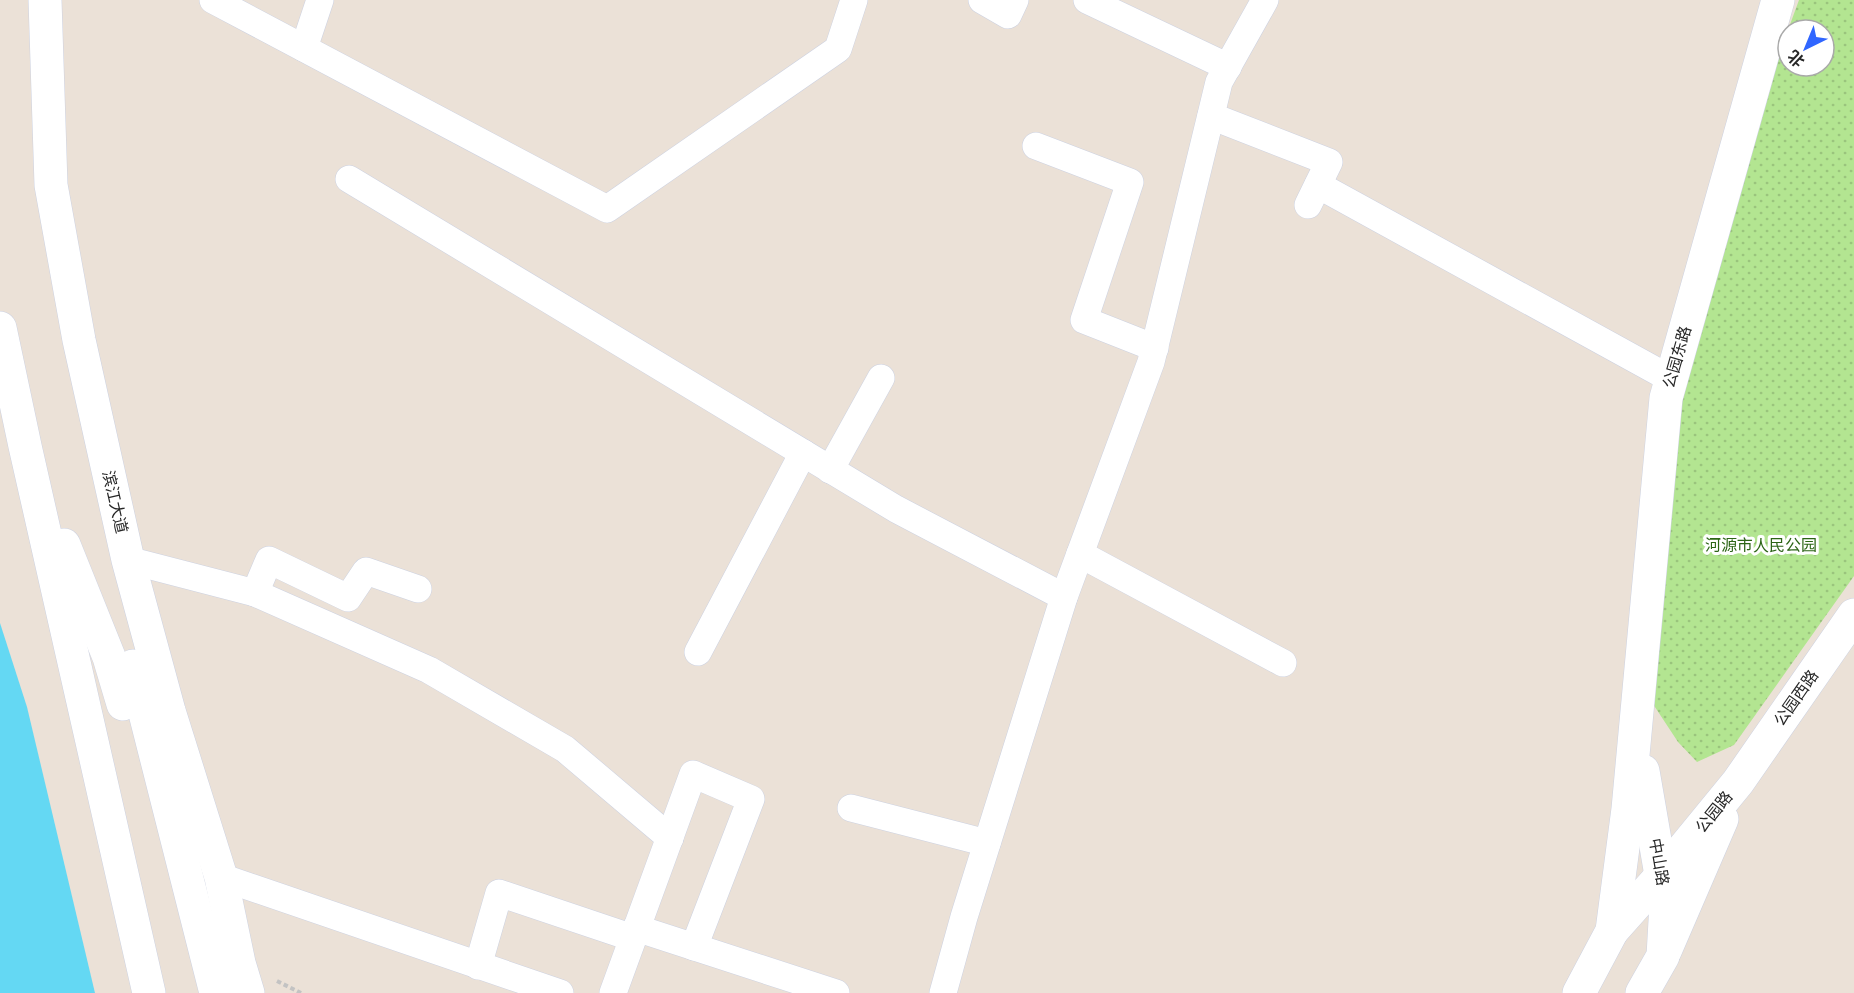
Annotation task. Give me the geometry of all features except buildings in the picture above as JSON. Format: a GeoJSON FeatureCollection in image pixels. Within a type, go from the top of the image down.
{"type":"FeatureCollection","features":[{"type":"Feature","properties":{"kind":"main road","name":"滨江大道"},"geometry":{"type":"LineString","coordinates":[[45,0],[51,185],[79,340],[128,560],[169,711],[221,877],[239,963],[248,993]]}},
{"type":"Feature","properties":{"kind":"main road","name":"公园东路"},"geometry":{"type":"LineString","coordinates":[[1636,726],[1666,398],[1778,0]]}},
{"type":"Feature","properties":{"kind":"main road"},"geometry":{"type":"LineString","coordinates":[[0,328],[149,993]]}},
{"type":"Feature","properties":{"kind":"main road"},"geometry":{"type":"LineString","coordinates":[[79,340],[91,491],[131,660],[216,993]]}},
{"type":"Feature","properties":{"kind":"main road"},"geometry":{"type":"LineString","coordinates":[[25,446],[109,657],[138,753],[199,993]]}},
{"type":"Feature","properties":{"kind":"main road","name":"公园西路"},"geometry":{"type":"LineString","coordinates":[[1738,782],[1854,615]]}},
{"type":"Feature","properties":{"kind":"main road","name":"中山路"},"geometry":{"type":"LineString","coordinates":[[1636,726],[1666,904],[1662,956],[1642,993]]}},
{"type":"Feature","properties":{"kind":"main road","name":"公园路"},"geometry":{"type":"LineString","coordinates":[[1612,931],[1636,726]]}},
{"type":"Feature","properties":{"kind":"main road","name":"公园路"},"geometry":{"type":"LineString","coordinates":[[1579,993],[1612,931],[1661,876],[1738,782]]}},
{"type":"Feature","properties":{"kind":"main road","name":"公园路"},"geometry":{"type":"LineString","coordinates":[[1662,956],[1738,782]]}},
{"type":"Feature","properties":{"kind":"street"},"geometry":{"type":"LineString","coordinates":[[213,0],[607,209],[838,49],[854,0]]}},
{"type":"Feature","properties":{"kind":"street"},"geometry":{"type":"LineString","coordinates":[[304,48],[320,0]]}},
{"type":"Feature","properties":{"kind":"street"},"geometry":{"type":"LineString","coordinates":[[982,0],[1008,15],[1015,0]]}},
{"type":"Feature","properties":{"kind":"street"},"geometry":{"type":"LineString","coordinates":[[1087,0],[1228,67]]}},
{"type":"Feature","properties":{"kind":"street"},"geometry":{"type":"LineString","coordinates":[[943,993],[1064,597],[1151,362],[1219,82],[1265,0]]}},
{"type":"Feature","properties":{"kind":"street"},"geometry":{"type":"LineString","coordinates":[[1211,116],[1329,162],[1313,195],[1671,379]]}},
{"type":"Feature","properties":{"kind":"street"},"geometry":{"type":"LineString","coordinates":[[1036,146],[1130,182],[1084,320],[1155,348]]}},
{"type":"Feature","properties":{"kind":"street"},"geometry":{"type":"LineString","coordinates":[[349,179],[896,509],[1064,597]]}},
{"type":"Feature","properties":{"kind":"street"},"geometry":{"type":"LineString","coordinates":[[830,470],[881,378]]}},
{"type":"Feature","properties":{"kind":"street"},"geometry":{"type":"LineString","coordinates":[[698,652],[802,453]]}},
{"type":"Feature","properties":{"kind":"street"},"geometry":{"type":"LineString","coordinates":[[1080,554],[1283,663]]}},
{"type":"Feature","properties":{"kind":"street"},"geometry":{"type":"LineString","coordinates":[[128,560],[255,593],[429,670],[565,749],[670,838]]}},
{"type":"Feature","properties":{"kind":"street"},"geometry":{"type":"LineString","coordinates":[[255,593],[269,560],[348,598],[366,571],[418,589]]}},
{"type":"Feature","properties":{"kind":"street"},"geometry":{"type":"LineString","coordinates":[[613,993],[693,774],[751,799],[694,947]]}},
{"type":"Feature","properties":{"kind":"street"},"geometry":{"type":"LineString","coordinates":[[851,808],[987,843]]}},
{"type":"Feature","properties":{"kind":"street"},"geometry":{"type":"LineString","coordinates":[[221,877],[560,993]]}},
{"type":"Feature","properties":{"kind":"street"},"geometry":{"type":"LineString","coordinates":[[478,966],[500,892],[635,933],[694,947],[836,993]]}},
{"type":"Feature","properties":{"kind":"green space","name":"河源市人民公园"},"geometry":{"type":"Polygon","coordinates":[[[1799,0],[1854,0],[1854,576],[1734,745],[1697,762],[1678,742],[1651,701],[1681,396],[1753,133],[1776,66],[1776,78],[1836,78],[1836,18],[1792,18],[1799,0]]]}},
{"type":"Feature","properties":{"kind":"water"},"geometry":{"type":"Polygon","coordinates":[[[0,623],[27,707],[95,993],[0,993],[0,623]]]}}]}
